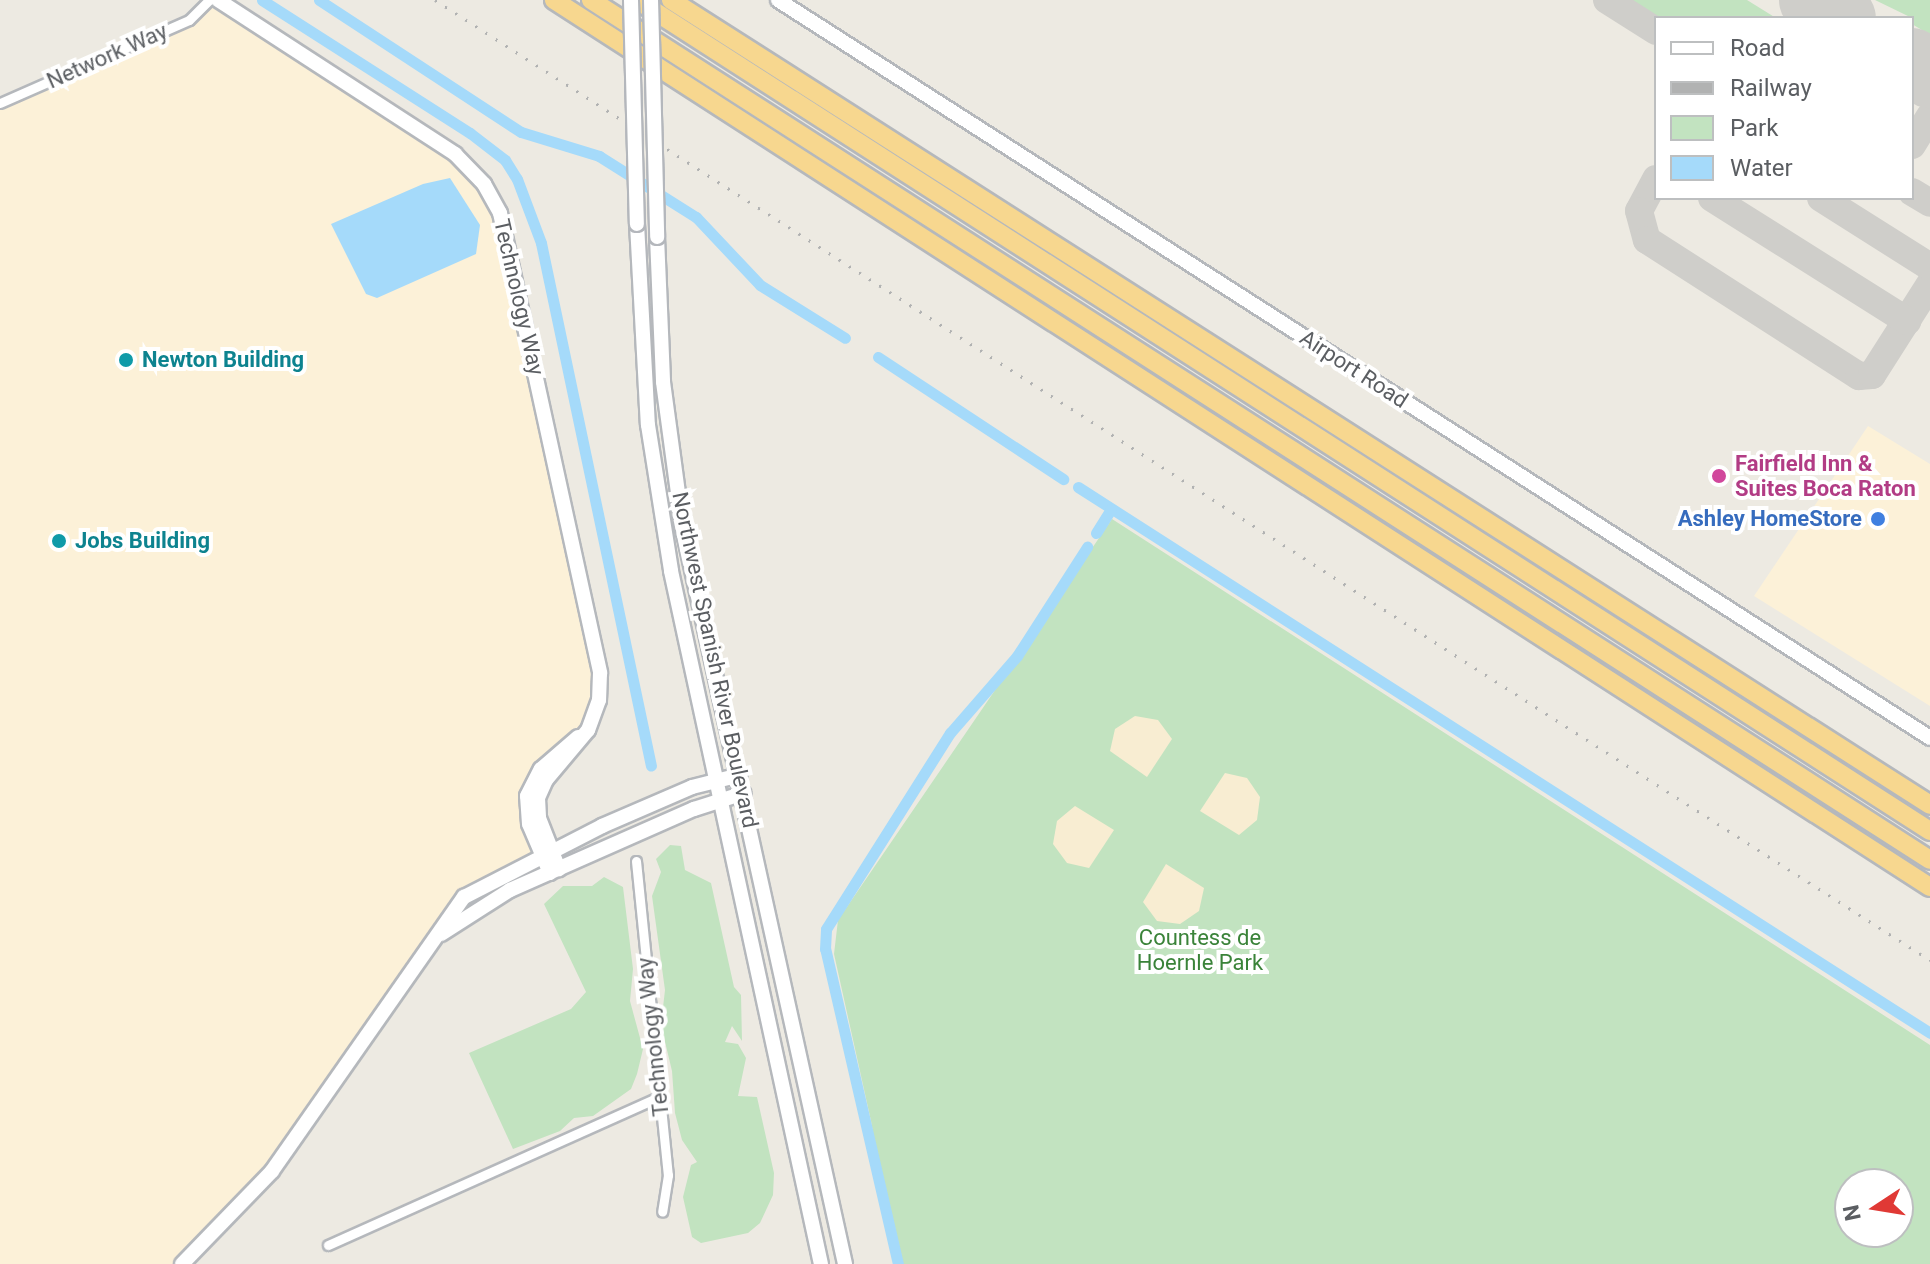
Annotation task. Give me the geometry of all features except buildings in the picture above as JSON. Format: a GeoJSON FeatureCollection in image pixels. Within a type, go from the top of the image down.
{"type":"FeatureCollection","features":[{"type":"Feature","properties":{"kind":"highway"},"geometry":{"type":"LineString","coordinates":[[554,0],[1304,487],[1930,887]]}},
{"type":"Feature","properties":{"kind":"highway"},"geometry":{"type":"LineString","coordinates":[[591,0],[1930,860]]}},
{"type":"Feature","properties":{"kind":"highway"},"geometry":{"type":"LineString","coordinates":[[634,0],[1930,831]]}},
{"type":"Feature","properties":{"kind":"highway"},"geometry":{"type":"LineString","coordinates":[[671,0],[1930,805]]}},
{"type":"Feature","properties":{"kind":"highway"},"geometry":{"type":"LineString","coordinates":[[1196,387],[1304,487]]}},
{"type":"Feature","properties":{"kind":"highway"},"geometry":{"type":"LineString","coordinates":[[1431,512],[1591,586]]}},
{"type":"Feature","properties":{"kind":"street","name":"Network Way"},"geometry":{"type":"LineString","coordinates":[[0,103],[189,20],[209,0]]}},
{"type":"Feature","properties":{"kind":"street","name":"Technology Way"},"geometry":{"type":"LineString","coordinates":[[218,0],[455,154],[495,202],[513,262],[599,663],[599,700],[588,730],[541,769],[528,790],[527,817],[554,871]]}},
{"type":"Feature","properties":{"kind":"street","name":"Northwest Spanish River Boulevard"},"geometry":{"type":"LineString","coordinates":[[634,0],[642,352],[658,496],[719,800],[821,1264]]}},
{"type":"Feature","properties":{"kind":"street","name":"Northwest Spanish River Boulevard"},"geometry":{"type":"LineString","coordinates":[[651,0],[661,357],[677,493],[845,1264]]}},
{"type":"Feature","properties":{"kind":"street","name":"Airport Road"},"geometry":{"type":"LineString","coordinates":[[778,0],[1930,738]]}},
{"type":"Feature","properties":{"kind":"street"},"geometry":{"type":"LineString","coordinates":[[182,1264],[272,1171],[428,944],[464,897],[546,852],[715,781],[740,775]]}},
{"type":"Feature","properties":{"kind":"street"},"geometry":{"type":"LineString","coordinates":[[428,944],[478,908],[554,871],[719,800],[744,793]]}},
{"type":"Feature","properties":{"kind":"street","name":"Technology Way"},"geometry":{"type":"LineString","coordinates":[[636,861],[668,1175],[662,1212]]}},
{"type":"Feature","properties":{"kind":"street"},"geometry":{"type":"LineString","coordinates":[[328,1245],[659,1097]]}},
{"type":"Feature","properties":{"kind":"shaded area"},"geometry":{"type":"Polygon","coordinates":[[[209,0],[455,154],[490,193],[599,663],[588,730],[541,769],[541,854],[470,892],[272,1171],[182,1264],[0,1264],[0,103],[189,20],[209,0]]]}},
{"type":"Feature","properties":{"kind":"shaded area"},"geometry":{"type":"Polygon","coordinates":[[[1868,426],[1930,464],[1930,706],[1754,596],[1868,426]]]}},
{"type":"Feature","properties":{"kind":"green space"},"geometry":{"type":"Polygon","coordinates":[[[1623,0],[1747,0],[1773,16],[1654,16],[1654,21],[1623,0]]]}},
{"type":"Feature","properties":{"kind":"green space"},"geometry":{"type":"Polygon","coordinates":[[[1875,0],[1930,0],[1930,35],[1914,25],[1914,16],[1875,0]]]}},
{"type":"Feature","properties":{"kind":"green space","name":"Countess de Hoernle Park"},"geometry":{"type":"Polygon","coordinates":[[[1112,519],[1930,1045],[1930,1264],[895,1264],[871,1121],[834,954],[838,920],[1112,519]]]}},
{"type":"Feature","properties":{"kind":"green space"},"geometry":{"type":"Polygon","coordinates":[[[670,845],[681,846],[685,870],[711,883],[734,987],[741,995],[742,1041],[732,1026],[725,1042],[738,1044],[746,1058],[738,1096],[757,1097],[774,1173],[773,1195],[760,1223],[748,1233],[701,1243],[692,1237],[683,1197],[691,1165],[697,1162],[682,1140],[675,1113],[672,1071],[661,1025],[665,990],[652,896],[661,872],[656,859],[670,845]]]}},
{"type":"Feature","properties":{"kind":"green space"},"geometry":{"type":"Polygon","coordinates":[[[604,877],[623,887],[633,969],[630,1001],[643,1049],[637,1074],[631,1089],[593,1116],[574,1118],[560,1131],[513,1149],[469,1053],[571,1009],[586,992],[544,904],[563,886],[592,886],[604,877]]]}},
{"type":"Feature","properties":{"kind":"sand"},"geometry":{"type":"Polygon","coordinates":[[[1135,716],[1158,720],[1172,739],[1147,777],[1110,751],[1115,729],[1135,716]]]}},
{"type":"Feature","properties":{"kind":"sand"},"geometry":{"type":"Polygon","coordinates":[[[1225,773],[1247,778],[1260,797],[1257,820],[1239,835],[1200,811],[1225,773]]]}},
{"type":"Feature","properties":{"kind":"sand"},"geometry":{"type":"Polygon","coordinates":[[[1075,806],[1114,830],[1089,868],[1067,863],[1053,844],[1057,821],[1075,806]]]}},
{"type":"Feature","properties":{"kind":"sand"},"geometry":{"type":"Polygon","coordinates":[[[1166,864],[1204,888],[1199,911],[1180,924],[1157,921],[1143,902],[1166,864]]]}},
{"type":"Feature","properties":{"kind":"water"},"geometry":{"type":"Polygon","coordinates":[[[450,178],[480,225],[476,254],[377,298],[366,294],[331,224],[423,184],[450,178]]]}},
{"type":"Feature","properties":{"kind":"waterway"},"geometry":{"type":"LineString","coordinates":[[262,0],[470,133],[505,160],[517,179],[541,243],[651,766]]}},
{"type":"Feature","properties":{"kind":"waterway"},"geometry":{"type":"LineString","coordinates":[[319,0],[521,132],[599,156],[696,217],[760,285],[845,338]]}},
{"type":"Feature","properties":{"kind":"waterway"},"geometry":{"type":"LineString","coordinates":[[878,357],[1063,479]]}},
{"type":"Feature","properties":{"kind":"waterway"},"geometry":{"type":"LineString","coordinates":[[1078,487],[1930,1033]]}},
{"type":"Feature","properties":{"kind":"waterway"},"geometry":{"type":"LineString","coordinates":[[1096,533],[1111,509]]}},
{"type":"Feature","properties":{"kind":"waterway"},"geometry":{"type":"LineString","coordinates":[[898,1264],[825,949],[826,929],[950,733],[1017,656],[1087,547]]}},
{"type":"Feature","properties":{"kind":"taxiway"},"geometry":{"type":"LineString","coordinates":[[1607,0],[1654,30]]}},
{"type":"Feature","properties":{"kind":"taxiway"},"geometry":{"type":"LineString","coordinates":[[1914,142],[1930,116]]}},
{"type":"Feature","properties":{"kind":"taxiway"},"geometry":{"type":"LineString","coordinates":[[1654,183],[1639,211],[1647,240],[1859,376],[1872,375],[1930,284]]}},
{"type":"Feature","properties":{"kind":"taxiway"},"geometry":{"type":"LineString","coordinates":[[1914,193],[1930,203]]}},
{"type":"Feature","properties":{"kind":"taxiway"},"geometry":{"type":"LineString","coordinates":[[1715,200],[1907,321]]}},
{"type":"Feature","properties":{"kind":"taxiway"},"geometry":{"type":"LineString","coordinates":[[1824,200],[1930,267]]}},
{"type":"Feature","properties":{"kind":"runway"},"geometry":{"type":"LineString","coordinates":[[1813,0],[1839,16]]}},
{"type":"Feature","properties":{"kind":"runway"},"geometry":{"type":"LineString","coordinates":[[1914,63],[1930,74]]}},
{"type":"Feature","properties":{"kind":"railway"},"geometry":{"type":"LineString","coordinates":[[435,0],[1930,960]]}},
{"type":"Feature","properties":{"kind":"place","name":"Newton Building"},"geometry":{"type":"Point","coordinates":[126,360]}},
{"type":"Feature","properties":{"kind":"place","name":"Fairfield Inn & Suites Boca Raton"},"geometry":{"type":"Point","coordinates":[1719,476]}},
{"type":"Feature","properties":{"kind":"place","name":"Ashley HomeStore"},"geometry":{"type":"Point","coordinates":[1878,519]}},
{"type":"Feature","properties":{"kind":"place","name":"Jobs Building"},"geometry":{"type":"Point","coordinates":[59,541]}}]}
